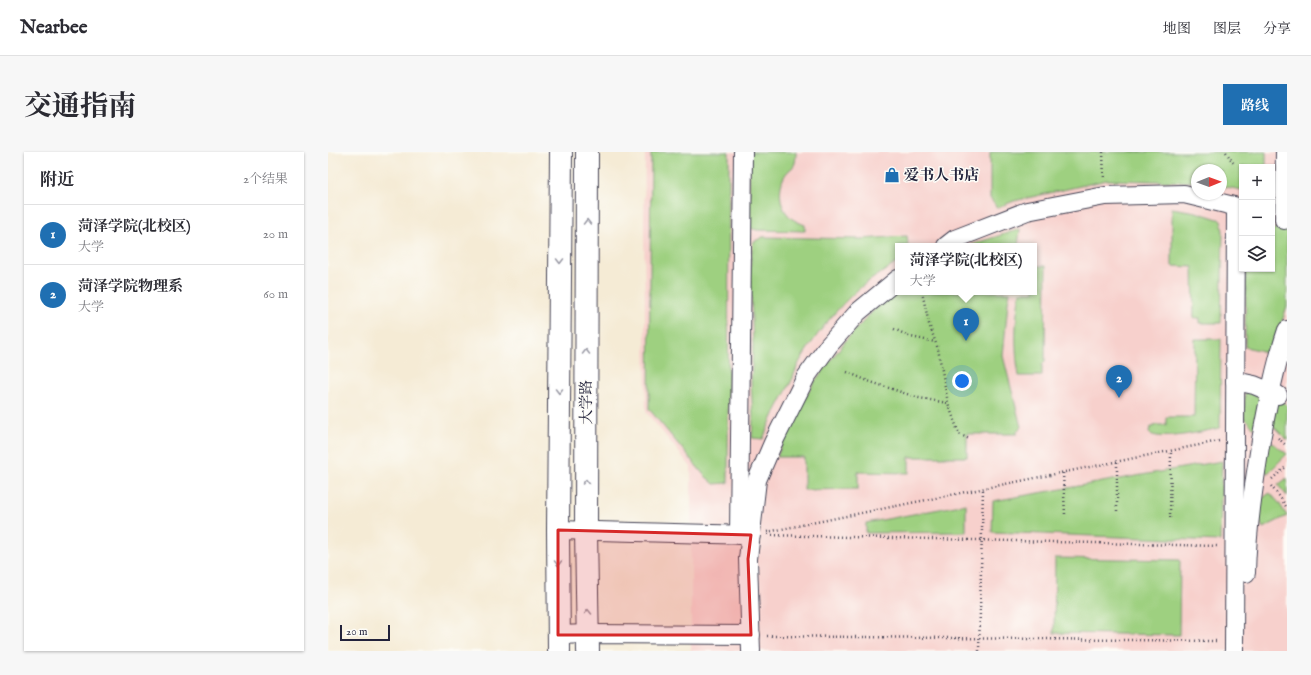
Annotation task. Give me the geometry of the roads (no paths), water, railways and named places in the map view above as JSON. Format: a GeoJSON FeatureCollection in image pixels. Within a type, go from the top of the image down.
{"type":"FeatureCollection","features":[{"type":"Feature","properties":{"kind":"main road","name":"大学路"},"geometry":{"type":"LineString","coordinates":[[558,643],[561,152]]}},
{"type":"Feature","properties":{"kind":"main road","name":"大学路"},"geometry":{"type":"LineString","coordinates":[[587,152],[586,531],[588,642]]}},
{"type":"Feature","properties":{"kind":"street"},"geometry":{"type":"LineString","coordinates":[[558,643],[751,643],[748,559],[745,535],[743,152]]}},
{"type":"Feature","properties":{"kind":"street"},"geometry":{"type":"LineString","coordinates":[[1281,219],[1285,152]]}},
{"type":"Feature","properties":{"kind":"street"},"geometry":{"type":"LineString","coordinates":[[950,243],[955,239],[1027,211],[1105,196],[1184,194],[1239,208],[1235,381],[1234,547],[1238,648]]}},
{"type":"Feature","properties":{"kind":"street"},"geometry":{"type":"LineString","coordinates":[[745,535],[757,480],[773,443],[806,377],[830,345],[858,312],[895,281]]}},
{"type":"Feature","properties":{"kind":"street"},"geometry":{"type":"LineString","coordinates":[[1238,648],[1247,551],[1248,523],[1256,472],[1274,393],[1280,353],[1287,330]]}},
{"type":"Feature","properties":{"kind":"street"},"geometry":{"type":"LineString","coordinates":[[1235,381],[1254,385],[1274,393]]}},
{"type":"Feature","properties":{"kind":"street"},"geometry":{"type":"LineString","coordinates":[[558,530],[745,535]]}},
{"type":"Feature","properties":{"kind":"place","name":"爱书人书店"},"geometry":{"type":"Point","coordinates":[892,175]}},
{"type":"Feature","properties":{"kind":"place","name":"菏泽学院(北校区)"},"geometry":{"type":"Point","coordinates":[966,341]}},
{"type":"Feature","properties":{"kind":"place","name":"菏泽学院物理系"},"geometry":{"type":"Point","coordinates":[1119,398]}}]}
